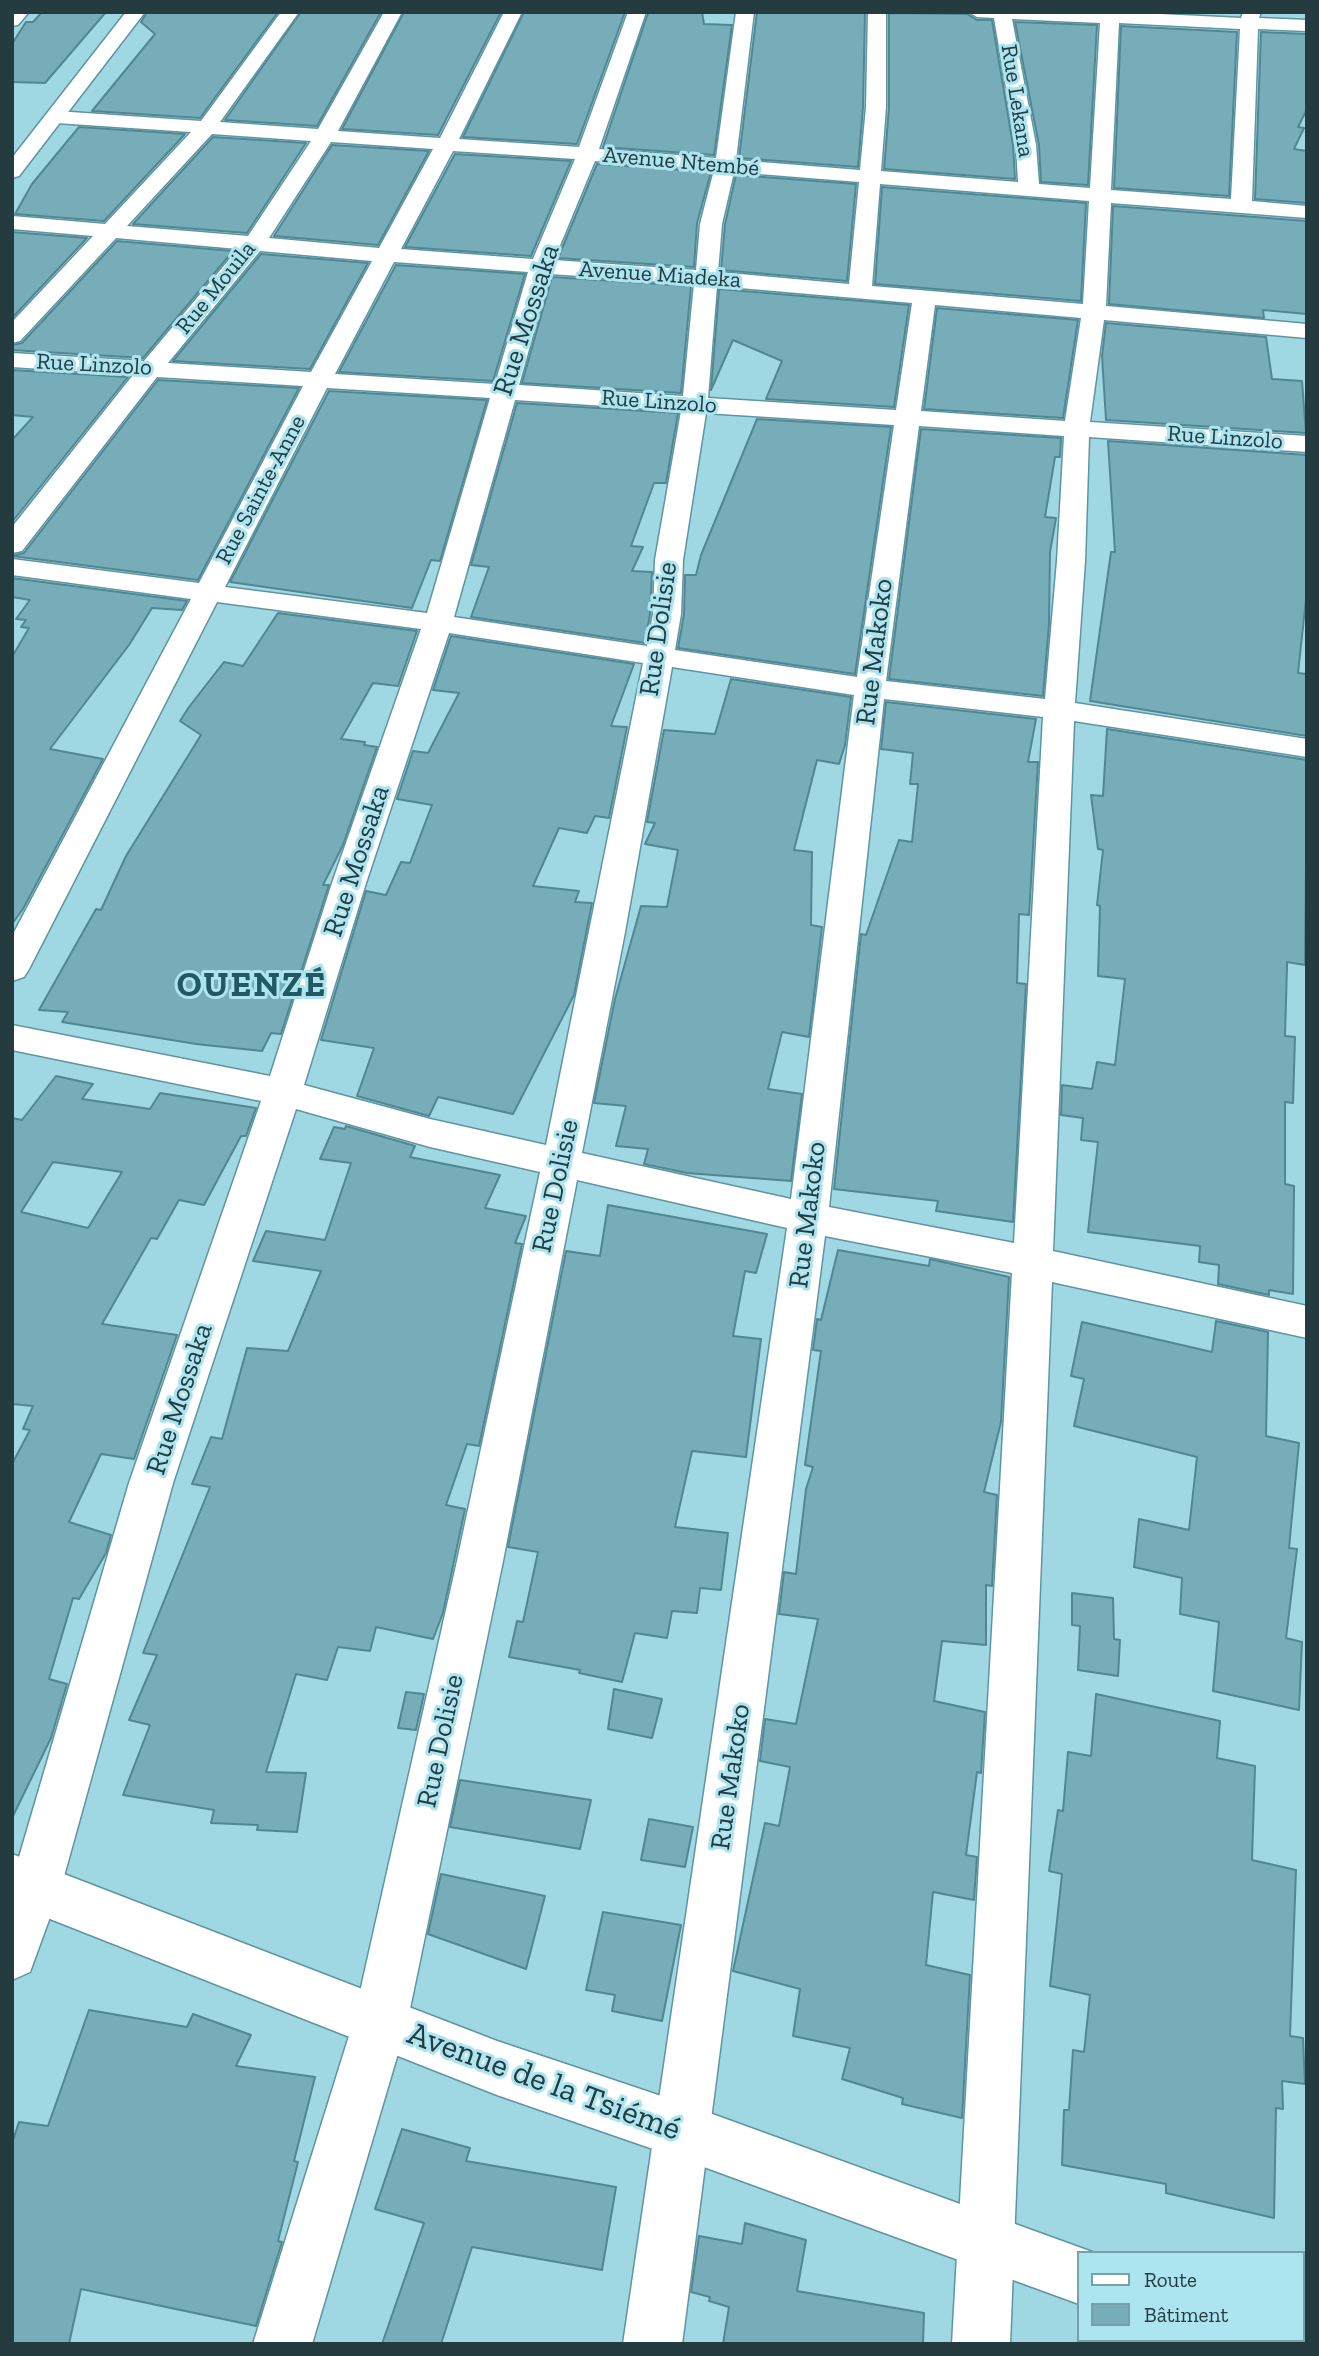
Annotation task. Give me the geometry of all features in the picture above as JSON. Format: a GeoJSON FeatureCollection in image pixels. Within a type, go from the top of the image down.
{"type":"FeatureCollection","features":[{"type":"Feature","properties":{"kind":"street"},"geometry":{"type":"LineString","coordinates":[[12,21],[20,12]]}},
{"type":"Feature","properties":{"kind":"street"},"geometry":{"type":"LineString","coordinates":[[12,143],[118,12]]}},
{"type":"Feature","properties":{"kind":"street"},"geometry":{"type":"LineString","coordinates":[[12,172],[136,12]]}},
{"type":"Feature","properties":{"kind":"street"},"geometry":{"type":"LineString","coordinates":[[12,336],[207,127],[290,12]]}},
{"type":"Feature","properties":{"kind":"street","name":"Rue Mouila"},"geometry":{"type":"LineString","coordinates":[[12,545],[254,244],[324,137],[393,12]]}},
{"type":"Feature","properties":{"kind":"street","name":"Rue Sainte-Anne"},"geometry":{"type":"LineString","coordinates":[[12,969],[384,256],[446,145],[513,12]]}},
{"type":"Feature","properties":{"kind":"street","name":"Rue Mossaka"},"geometry":{"type":"LineString","coordinates":[[12,1954],[24,1883],[151,1483],[283,1092],[349,883],[438,623],[541,266],[587,154],[637,12]]}},
{"type":"Feature","properties":{"kind":"street","name":"Rue Dolisie"},"geometry":{"type":"LineString","coordinates":[[282,2344],[380,2022],[480,1560],[608,932],[667,614],[669,559],[695,405],[711,224],[725,166],[745,12]]}},
{"type":"Feature","properties":{"kind":"street"},"geometry":{"type":"LineString","coordinates":[[860,291],[876,107],[877,12]]}},
{"type":"Feature","properties":{"kind":"street"},"geometry":{"type":"LineString","coordinates":[[977,12],[1250,18],[1307,26]]}},
{"type":"Feature","properties":{"kind":"street","name":"Rue Lekana"},"geometry":{"type":"LineString","coordinates":[[1003,13],[1026,145],[1029,190]]}},
{"type":"Feature","properties":{"kind":"street"},"geometry":{"type":"LineString","coordinates":[[981,2344],[1059,710],[1071,561],[1077,428],[1094,311],[1110,14]]}},
{"type":"Feature","properties":{"kind":"street"},"geometry":{"type":"LineString","coordinates":[[1241,207],[1250,18]]}},
{"type":"Feature","properties":{"kind":"street","name":"Avenue Ntembé"},"geometry":{"type":"LineString","coordinates":[[56,117],[587,154],[1307,212]]}},
{"type":"Feature","properties":{"kind":"street","name":"Avenue Miadeka"},"geometry":{"type":"LineString","coordinates":[[12,222],[384,256],[706,278],[1307,331]]}},
{"type":"Feature","properties":{"kind":"street","name":"Rue Makoko"},"geometry":{"type":"LineString","coordinates":[[652,2344],[808,1218],[870,688],[924,298]]}},
{"type":"Feature","properties":{"kind":"street","name":"Rue Linzolo"},"geometry":{"type":"LineString","coordinates":[[12,360],[1307,444]]}},
{"type":"Feature","properties":{"kind":"street"},"geometry":{"type":"LineString","coordinates":[[12,567],[438,623],[870,688],[1059,710],[1307,748]]}},
{"type":"Feature","properties":{"kind":"street"},"geometry":{"type":"LineString","coordinates":[[12,1037],[283,1092],[561,1164],[1307,1322]]}},
{"type":"Feature","properties":{"kind":"street","name":"Avenue de la Tsiémé"},"geometry":{"type":"LineString","coordinates":[[24,1883],[497,2068],[1078,2275]]}},
{"type":"Feature","properties":{"kind":"building"},"geometry":{"type":"Polygon","coordinates":[[[42,12],[106,12],[45,83],[12,82],[12,44],[26,22],[33,22],[42,12]]]}},
{"type":"Feature","properties":{"kind":"building"},"geometry":{"type":"Polygon","coordinates":[[[147,12],[278,12],[200,118],[92,111],[155,34],[141,22],[147,12]]]}},
{"type":"Feature","properties":{"kind":"building"},"geometry":{"type":"Polygon","coordinates":[[[301,12],[381,12],[317,126],[225,120],[301,12]]]}},
{"type":"Feature","properties":{"kind":"building"},"geometry":{"type":"Polygon","coordinates":[[[404,12],[501,12],[438,135],[342,129],[404,12]]]}},
{"type":"Feature","properties":{"kind":"building"},"geometry":{"type":"Polygon","coordinates":[[[524,12],[625,12],[577,144],[463,137],[524,12]]]}},
{"type":"Feature","properties":{"kind":"building"},"geometry":{"type":"Polygon","coordinates":[[[702,12],[704,24],[732,25],[714,155],[603,147],[648,13],[702,12]]]}},
{"type":"Feature","properties":{"kind":"building"},"geometry":{"type":"Polygon","coordinates":[[[757,12],[865,12],[863,107],[858,167],[739,158],[757,12]]]}},
{"type":"Feature","properties":{"kind":"building"},"geometry":{"type":"Polygon","coordinates":[[[889,13],[967,14],[977,20],[992,20],[1013,145],[1015,179],[884,169],[889,107],[889,13]]]}},
{"type":"Feature","properties":{"kind":"building"},"geometry":{"type":"Polygon","coordinates":[[[1015,22],[1097,25],[1088,185],[1041,182],[1039,145],[1015,22]]]}},
{"type":"Feature","properties":{"kind":"building"},"geometry":{"type":"Polygon","coordinates":[[[1121,26],[1237,32],[1229,196],[1114,188],[1121,26]]]}},
{"type":"Feature","properties":{"kind":"building"},"geometry":{"type":"Polygon","coordinates":[[[1261,32],[1307,34],[1307,109],[1298,127],[1304,128],[1294,149],[1307,151],[1307,203],[1255,199],[1261,32]]]}},
{"type":"Feature","properties":{"kind":"building"},"geometry":{"type":"Polygon","coordinates":[[[79,127],[185,134],[104,221],[15,214],[32,184],[79,127]]]}},
{"type":"Feature","properties":{"kind":"building"},"geometry":{"type":"Polygon","coordinates":[[[213,137],[306,143],[247,233],[133,224],[213,137]]]}},
{"type":"Feature","properties":{"kind":"building"},"geometry":{"type":"Polygon","coordinates":[[[332,145],[429,151],[378,245],[274,236],[332,145]]]}},
{"type":"Feature","properties":{"kind":"building"},"geometry":{"type":"Polygon","coordinates":[[[455,154],[571,161],[531,256],[405,247],[455,154]]]}},
{"type":"Feature","properties":{"kind":"building"},"geometry":{"type":"Polygon","coordinates":[[[597,164],[711,172],[697,223],[694,267],[558,258],[597,164]]]}},
{"type":"Feature","properties":{"kind":"building"},"geometry":{"type":"Polygon","coordinates":[[[736,175],[856,184],[847,281],[721,270],[725,224],[736,175]]]}},
{"type":"Feature","properties":{"kind":"building"},"geometry":{"type":"Polygon","coordinates":[[[882,187],[1086,203],[1081,301],[875,284],[882,187]]]}},
{"type":"Feature","properties":{"kind":"building"},"geometry":{"type":"Polygon","coordinates":[[[1113,206],[1307,221],[1307,314],[1263,310],[1264,318],[1109,304],[1113,206]]]}},
{"type":"Feature","properties":{"kind":"building"},"geometry":{"type":"Polygon","coordinates":[[[12,232],[87,238],[12,318],[12,232]]]}},
{"type":"Feature","properties":{"kind":"building"},"geometry":{"type":"Polygon","coordinates":[[[117,241],[233,251],[143,358],[12,350],[12,345],[22,343],[117,241]]]}},
{"type":"Feature","properties":{"kind":"building"},"geometry":{"type":"Polygon","coordinates":[[[261,254],[368,263],[310,369],[173,361],[261,254]]]}},
{"type":"Feature","properties":{"kind":"building"},"geometry":{"type":"Polygon","coordinates":[[[396,265],[525,274],[493,381],[339,372],[396,265]]]}},
{"type":"Feature","properties":{"kind":"building"},"geometry":{"type":"Polygon","coordinates":[[[552,277],[691,286],[681,393],[522,383],[552,277]]]}},
{"type":"Feature","properties":{"kind":"building"},"geometry":{"type":"Polygon","coordinates":[[[719,289],[909,305],[894,407],[766,399],[782,361],[733,340],[711,390],[719,289]]]}},
{"type":"Feature","properties":{"kind":"building"},"geometry":{"type":"Polygon","coordinates":[[[937,308],[1078,320],[1063,418],[924,409],[937,308]]]}},
{"type":"Feature","properties":{"kind":"building"},"geometry":{"type":"Polygon","coordinates":[[[1106,323],[1266,337],[1272,379],[1302,381],[1306,433],[1106,420],[1102,356],[1106,323]]]}},
{"type":"Feature","properties":{"kind":"building"},"geometry":{"type":"Polygon","coordinates":[[[12,370],[128,377],[12,522],[12,440],[33,417],[12,415],[12,370]]]}},
{"type":"Feature","properties":{"kind":"building"},"geometry":{"type":"Polygon","coordinates":[[[158,380],[299,388],[198,580],[12,556],[24,553],[158,380]]]}},
{"type":"Feature","properties":{"kind":"building"},"geometry":{"type":"Polygon","coordinates":[[[329,391],[487,400],[440,561],[431,560],[412,608],[230,582],[329,391]]]}},
{"type":"Feature","properties":{"kind":"building"},"geometry":{"type":"Polygon","coordinates":[[[517,403],[678,413],[666,483],[654,483],[631,546],[643,547],[632,571],[652,572],[650,614],[645,643],[471,617],[489,567],[471,565],[517,403]]]}},
{"type":"Feature","properties":{"kind":"building"},"geometry":{"type":"Polygon","coordinates":[[[757,419],[891,427],[855,674],[678,648],[684,614],[685,575],[696,575],[701,555],[757,419]]]}},
{"type":"Feature","properties":{"kind":"building"},"geometry":{"type":"Polygon","coordinates":[[[921,429],[1061,438],[1060,457],[1055,457],[1045,517],[1056,518],[1050,552],[1049,624],[1043,696],[889,679],[921,429]]]}},
{"type":"Feature","properties":{"kind":"building"},"geometry":{"type":"Polygon","coordinates":[[[1108,441],[1307,455],[1307,590],[1298,673],[1307,674],[1307,736],[1090,701],[1111,552],[1115,552],[1108,441]]]}},
{"type":"Feature","properties":{"kind":"building"},"geometry":{"type":"Polygon","coordinates":[[[12,578],[187,601],[182,610],[152,608],[129,645],[50,749],[103,759],[23,909],[12,924],[12,657],[29,628],[21,627],[26,620],[16,619],[30,600],[12,597],[12,578]]]}},
{"type":"Feature","properties":{"kind":"building"},"geometry":{"type":"Polygon","coordinates":[[[278,613],[417,631],[398,686],[373,683],[341,739],[365,742],[364,745],[377,747],[343,845],[323,885],[329,885],[281,1034],[271,1033],[262,1051],[196,1044],[62,1022],[68,1012],[39,1010],[96,909],[101,910],[126,856],[201,735],[180,721],[224,662],[243,666],[278,613]]]}},
{"type":"Feature","properties":{"kind":"building"},"geometry":{"type":"Polygon","coordinates":[[[451,636],[634,664],[611,726],[627,727],[609,818],[595,816],[587,833],[559,828],[533,886],[579,891],[575,902],[592,903],[574,995],[513,1114],[438,1097],[429,1116],[357,1096],[374,1048],[321,1040],[366,891],[386,895],[401,862],[410,863],[432,805],[397,799],[413,751],[428,753],[459,693],[433,690],[451,636]]]}},
{"type":"Feature","properties":{"kind":"building"},"geometry":{"type":"Polygon","coordinates":[[[731,679],[851,697],[845,745],[839,764],[817,760],[794,850],[812,852],[811,925],[822,927],[809,1037],[782,1032],[768,1089],[802,1094],[791,1181],[687,1173],[644,1164],[648,1149],[616,1146],[626,1106],[594,1103],[615,999],[641,906],[667,907],[678,850],[645,844],[655,823],[647,822],[664,730],[715,734],[731,679]]]}},
{"type":"Feature","properties":{"kind":"building"},"geometry":{"type":"Polygon","coordinates":[[[886,702],[1036,719],[1028,762],[1038,762],[1029,915],[1019,914],[1017,983],[1026,984],[1013,1222],[936,1211],[938,1201],[834,1189],[861,934],[866,935],[899,840],[912,842],[918,784],[910,784],[913,753],[881,749],[886,702]]]}},
{"type":"Feature","properties":{"kind":"building"},"geometry":{"type":"Polygon","coordinates":[[[1107,729],[1307,760],[1305,965],[1287,962],[1285,1036],[1295,1037],[1293,1103],[1285,1102],[1285,1184],[1294,1186],[1293,1294],[1269,1290],[1269,1295],[1218,1284],[1219,1265],[1199,1262],[1200,1246],[1088,1232],[1098,1142],[1081,1140],[1083,1118],[1061,1115],[1062,1085],[1092,1089],[1097,1062],[1115,1065],[1125,979],[1098,976],[1100,906],[1097,905],[1103,850],[1098,849],[1091,795],[1103,796],[1107,729]]]}},
{"type":"Feature","properties":{"kind":"building"},"geometry":{"type":"Polygon","coordinates":[[[56,1076],[93,1084],[82,1099],[150,1109],[160,1093],[256,1108],[246,1136],[241,1136],[204,1205],[179,1200],[157,1239],[151,1238],[102,1324],[177,1335],[134,1459],[101,1454],[69,1522],[111,1535],[106,1553],[79,1599],[73,1598],[49,1679],[67,1684],[51,1738],[12,1818],[12,1464],[30,1430],[23,1429],[33,1406],[12,1404],[12,1118],[22,1120],[56,1076]],[[53,1162],[21,1212],[88,1228],[122,1172],[53,1162]]]}},
{"type":"Feature","properties":{"kind":"building"},"geometry":{"type":"Polygon","coordinates":[[[346,1126],[415,1146],[410,1157],[500,1175],[485,1208],[526,1216],[515,1243],[522,1244],[479,1446],[467,1444],[446,1505],[465,1509],[443,1613],[433,1639],[376,1627],[370,1651],[338,1647],[327,1680],[296,1674],[266,1772],[306,1773],[297,1832],[257,1830],[258,1825],[211,1823],[214,1810],[123,1795],[150,1725],[129,1720],[157,1655],[143,1653],[210,1487],[192,1484],[211,1437],[222,1439],[247,1348],[288,1351],[321,1271],[253,1261],[266,1231],[325,1240],[351,1163],[320,1159],[334,1127],[345,1129],[346,1126]]]}},
{"type":"Feature","properties":{"kind":"building"},"geometry":{"type":"Polygon","coordinates":[[[608,1205],[767,1234],[756,1273],[745,1271],[733,1336],[761,1339],[746,1457],[692,1451],[675,1527],[728,1533],[721,1590],[700,1588],[697,1613],[672,1611],[667,1638],[635,1633],[622,1682],[579,1673],[580,1670],[509,1657],[517,1621],[523,1622],[538,1552],[508,1547],[566,1251],[600,1256],[608,1205]]]}},
{"type":"Feature","properties":{"kind":"building"},"geometry":{"type":"Polygon","coordinates":[[[838,1250],[929,1266],[930,1259],[1009,1277],[1001,1422],[984,1492],[997,1495],[992,1586],[986,1585],[986,1645],[942,1641],[934,1701],[985,1712],[981,1773],[977,1772],[966,1855],[977,1857],[974,1900],[933,1892],[926,1965],[970,1975],[962,2118],[902,2104],[903,2098],[842,2079],[850,2048],[793,2036],[800,1989],[733,1971],[765,1823],[779,1826],[790,1767],[760,1761],[765,1719],[796,1724],[818,1619],[779,1614],[784,1572],[796,1574],[806,1489],[813,1467],[805,1465],[821,1351],[813,1350],[817,1319],[821,1320],[838,1250]]]}},
{"type":"Feature","properties":{"kind":"building"},"geometry":{"type":"Polygon","coordinates":[[[1216,1321],[1268,1332],[1266,1436],[1299,1443],[1289,1548],[1297,1549],[1286,1638],[1302,1642],[1299,1710],[1213,1691],[1219,1622],[1180,1614],[1182,1578],[1134,1567],[1139,1519],[1189,1530],[1197,1457],[1074,1426],[1084,1379],[1071,1376],[1082,1322],[1212,1352],[1216,1321]]]}},
{"type":"Feature","properties":{"kind":"building"},"geometry":{"type":"Polygon","coordinates":[[[1072,1593],[1113,1598],[1114,1639],[1120,1640],[1118,1676],[1078,1670],[1080,1626],[1072,1625],[1072,1593]]]}},
{"type":"Feature","properties":{"kind":"building"},"geometry":{"type":"Polygon","coordinates":[[[614,1689],[662,1699],[652,1738],[608,1729],[614,1689]]]}},
{"type":"Feature","properties":{"kind":"building"},"geometry":{"type":"Polygon","coordinates":[[[406,1692],[424,1694],[416,1730],[398,1728],[406,1692]]]}},
{"type":"Feature","properties":{"kind":"building"},"geometry":{"type":"Polygon","coordinates":[[[1096,1694],[1220,1721],[1217,1758],[1255,1766],[1252,1860],[1296,1870],[1290,2036],[1303,2038],[1305,2084],[1282,2081],[1283,2109],[1276,2108],[1274,2218],[1166,2193],[1166,2184],[1062,2165],[1064,2110],[1069,2110],[1073,2050],[1084,2052],[1090,1995],[1050,1986],[1062,1874],[1049,1871],[1058,1810],[1063,1811],[1068,1752],[1091,1756],[1096,1694]]]}},
{"type":"Feature","properties":{"kind":"building"},"geometry":{"type":"Polygon","coordinates":[[[460,1780],[591,1800],[580,1849],[450,1827],[460,1780]]]}},
{"type":"Feature","properties":{"kind":"building"},"geometry":{"type":"Polygon","coordinates":[[[649,1819],[693,1827],[685,1867],[641,1860],[649,1819]]]}},
{"type":"Feature","properties":{"kind":"building"},"geometry":{"type":"Polygon","coordinates":[[[441,1874],[545,1896],[526,1969],[428,1934],[441,1874]]]}},
{"type":"Feature","properties":{"kind":"building"},"geometry":{"type":"Polygon","coordinates":[[[603,1912],[681,1925],[662,2021],[612,2011],[615,1995],[586,1990],[603,1912]]]}},
{"type":"Feature","properties":{"kind":"building"},"geometry":{"type":"Polygon","coordinates":[[[89,2010],[187,2027],[193,2014],[251,2035],[236,2066],[315,2077],[294,2161],[298,2162],[278,2241],[282,2242],[256,2326],[81,2289],[69,2344],[12,2344],[12,2143],[19,2122],[48,2126],[89,2010]]]}},
{"type":"Feature","properties":{"kind":"building"},"geometry":{"type":"Polygon","coordinates":[[[402,2129],[470,2148],[466,2161],[616,2187],[602,2270],[472,2247],[441,2344],[382,2344],[424,2223],[375,2209],[402,2129]]]}},
{"type":"Feature","properties":{"kind":"building"},"geometry":{"type":"Polygon","coordinates":[[[745,2223],[806,2240],[797,2291],[924,2313],[923,2344],[723,2344],[729,2307],[709,2301],[710,2297],[691,2292],[699,2236],[742,2244],[745,2223]]]}},
{"type":"Feature","properties":{"kind":"district","name":"OUENZÉ"},"geometry":{"type":"Point","coordinates":[252,986]}}]}
